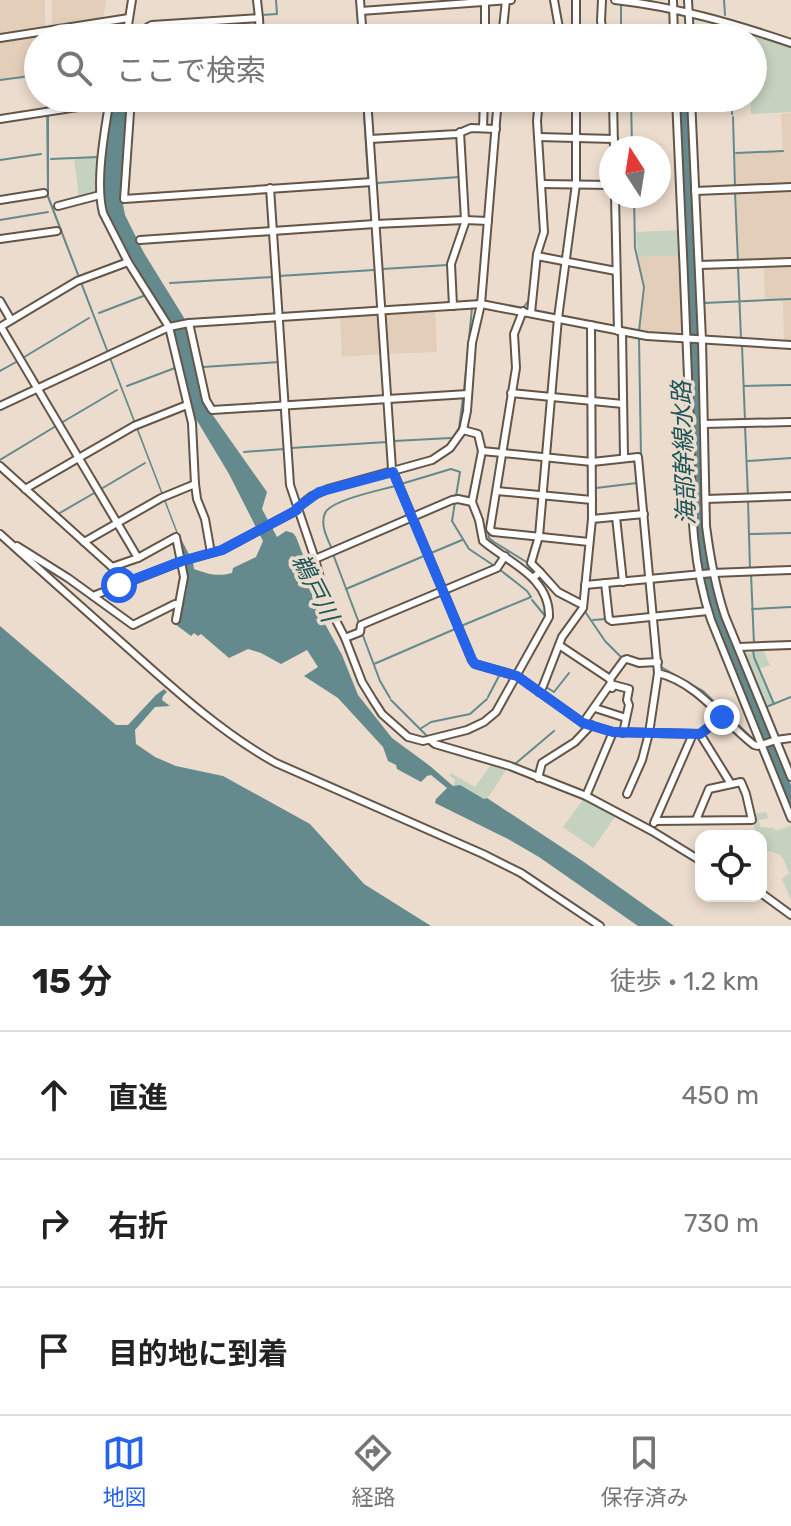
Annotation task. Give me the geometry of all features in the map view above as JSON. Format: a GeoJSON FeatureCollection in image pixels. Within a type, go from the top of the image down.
{"type":"FeatureCollection","features":[{"type":"Feature","properties":{"kind":"street"},"geometry":{"type":"LineString","coordinates":[[128,24],[132,0]]}},
{"type":"Feature","properties":{"kind":"street"},"geometry":{"type":"LineString","coordinates":[[257,0],[259,24]]}},
{"type":"Feature","properties":{"kind":"street"},"geometry":{"type":"LineString","coordinates":[[360,0],[362,24]]}},
{"type":"Feature","properties":{"kind":"street"},"geometry":{"type":"LineString","coordinates":[[361,11],[508,0],[504,24]]}},
{"type":"Feature","properties":{"kind":"street"},"geometry":{"type":"LineString","coordinates":[[554,0],[558,24]]}},
{"type":"Feature","properties":{"kind":"street"},"geometry":{"type":"LineString","coordinates":[[576,0],[576,24]]}},
{"type":"Feature","properties":{"kind":"street"},"geometry":{"type":"LineString","coordinates":[[602,0],[602,24]]}},
{"type":"Feature","properties":{"kind":"street"},"geometry":{"type":"LineString","coordinates":[[615,0],[688,12],[733,24]]}},
{"type":"Feature","properties":{"kind":"street"},"geometry":{"type":"LineString","coordinates":[[673,0],[674,24]]}},
{"type":"Feature","properties":{"kind":"street"},"geometry":{"type":"LineString","coordinates":[[688,0],[689,24]]}},
{"type":"Feature","properties":{"kind":"street"},"geometry":{"type":"LineString","coordinates":[[485,1],[485,24]]}},
{"type":"Feature","properties":{"kind":"street"},"geometry":{"type":"LineString","coordinates":[[92,24],[129,18]]}},
{"type":"Feature","properties":{"kind":"street"},"geometry":{"type":"LineString","coordinates":[[167,24],[259,18]]}},
{"type":"Feature","properties":{"kind":"street"},"geometry":{"type":"LineString","coordinates":[[0,38],[24,34]]}},
{"type":"Feature","properties":{"kind":"street"},"geometry":{"type":"LineString","coordinates":[[767,35],[791,43]]}},
{"type":"Feature","properties":{"kind":"street"},"geometry":{"type":"LineString","coordinates":[[0,119],[47,112]]}},
{"type":"Feature","properties":{"kind":"street"},"geometry":{"type":"LineString","coordinates":[[108,112],[100,195],[103,213],[128,262],[169,327],[193,432],[197,499],[205,519],[211,553]]}},
{"type":"Feature","properties":{"kind":"street"},"geometry":{"type":"LineString","coordinates":[[130,112],[124,199],[372,182]]}},
{"type":"Feature","properties":{"kind":"street"},"geometry":{"type":"LineString","coordinates":[[368,112],[393,472],[474,662],[517,676],[583,723],[623,733],[696,734]]}},
{"type":"Feature","properties":{"kind":"street"},"geometry":{"type":"LineString","coordinates":[[483,128],[484,112]]}},
{"type":"Feature","properties":{"kind":"street"},"geometry":{"type":"LineString","coordinates":[[93,596],[185,560],[222,550],[297,509],[319,492],[417,465],[442,455],[455,442],[463,430],[472,343],[481,304],[497,112]]}},
{"type":"Feature","properties":{"kind":"street"},"geometry":{"type":"LineString","coordinates":[[531,313],[537,256],[544,232],[537,112]]}},
{"type":"Feature","properties":{"kind":"street"},"geometry":{"type":"LineString","coordinates":[[576,112],[576,184],[558,318],[539,536],[531,563],[558,592],[583,605]]}},
{"type":"Feature","properties":{"kind":"street"},"geometry":{"type":"LineString","coordinates":[[613,112],[614,136]]}},
{"type":"Feature","properties":{"kind":"street"},"geometry":{"type":"LineString","coordinates":[[677,112],[692,530],[698,575],[708,611],[791,818]]}},
{"type":"Feature","properties":{"kind":"street"},"geometry":{"type":"LineString","coordinates":[[692,112],[702,340],[706,526],[712,573],[725,616],[791,777]]}},
{"type":"Feature","properties":{"kind":"street"},"geometry":{"type":"LineString","coordinates":[[370,139],[460,132],[471,128],[496,129]]}},
{"type":"Feature","properties":{"kind":"street"},"geometry":{"type":"LineString","coordinates":[[453,306],[451,264],[465,220],[460,132]]}},
{"type":"Feature","properties":{"kind":"street"},"geometry":{"type":"LineString","coordinates":[[538,137],[599,139]]}},
{"type":"Feature","properties":{"kind":"street"},"geometry":{"type":"LineString","coordinates":[[541,184],[599,185]]}},
{"type":"Feature","properties":{"kind":"street"},"geometry":{"type":"LineString","coordinates":[[695,191],[791,187]]}},
{"type":"Feature","properties":{"kind":"street"},"geometry":{"type":"LineString","coordinates":[[270,188],[290,485],[315,559],[322,594],[345,638],[362,682],[382,714],[408,737],[423,741],[467,730],[496,712],[549,617],[548,601],[533,578],[483,541],[472,502],[482,451],[478,434],[463,430]]}},
{"type":"Feature","properties":{"kind":"street"},"geometry":{"type":"LineString","coordinates":[[0,200],[44,193]]}},
{"type":"Feature","properties":{"kind":"street"},"geometry":{"type":"LineString","coordinates":[[58,206],[100,195]]}},
{"type":"Feature","properties":{"kind":"street"},"geometry":{"type":"LineString","coordinates":[[615,208],[624,457]]}},
{"type":"Feature","properties":{"kind":"street"},"geometry":{"type":"LineString","coordinates":[[140,240],[375,224],[488,221]]}},
{"type":"Feature","properties":{"kind":"street"},"geometry":{"type":"LineString","coordinates":[[0,239],[57,231]]}},
{"type":"Feature","properties":{"kind":"street"},"geometry":{"type":"LineString","coordinates":[[537,256],[616,271]]}},
{"type":"Feature","properties":{"kind":"street"},"geometry":{"type":"LineString","coordinates":[[128,262],[80,280],[1,327],[138,558]]}},
{"type":"Feature","properties":{"kind":"street"},"geometry":{"type":"LineString","coordinates":[[699,265],[791,262]]}},
{"type":"Feature","properties":{"kind":"street"},"geometry":{"type":"LineString","coordinates":[[0,301],[11,320]]}},
{"type":"Feature","properties":{"kind":"street"},"geometry":{"type":"LineString","coordinates":[[0,406],[169,327],[189,323],[481,304],[620,331],[686,339],[791,345]]}},
{"type":"Feature","properties":{"kind":"street"},"geometry":{"type":"LineString","coordinates":[[523,311],[514,334],[516,368],[491,531],[589,542]]}},
{"type":"Feature","properties":{"kind":"street"},"geometry":{"type":"LineString","coordinates":[[189,323],[206,400],[212,410],[468,394]]}},
{"type":"Feature","properties":{"kind":"street"},"geometry":{"type":"LineString","coordinates":[[539,692],[562,637],[583,605],[592,519],[591,325]]}},
{"type":"Feature","properties":{"kind":"street"},"geometry":{"type":"LineString","coordinates":[[511,393],[623,404]]}},
{"type":"Feature","properties":{"kind":"street"},"geometry":{"type":"LineString","coordinates":[[25,489],[136,425],[187,405]]}},
{"type":"Feature","properties":{"kind":"street"},"geometry":{"type":"LineString","coordinates":[[704,424],[791,422]]}},
{"type":"Feature","properties":{"kind":"street"},"geometry":{"type":"LineString","coordinates":[[482,451],[592,462],[635,456],[639,459],[658,673],[649,733],[642,760],[627,794]]}},
{"type":"Feature","properties":{"kind":"street"},"geometry":{"type":"LineString","coordinates":[[0,466],[113,570],[119,585]]}},
{"type":"Feature","properties":{"kind":"street"},"geometry":{"type":"LineString","coordinates":[[84,542],[163,497],[195,484]]}},
{"type":"Feature","properties":{"kind":"street"},"geometry":{"type":"LineString","coordinates":[[497,491],[592,500]]}},
{"type":"Feature","properties":{"kind":"street"},"geometry":{"type":"LineString","coordinates":[[706,499],[791,496]]}},
{"type":"Feature","properties":{"kind":"street"},"geometry":{"type":"LineString","coordinates":[[315,559],[455,499],[472,502]]}},
{"type":"Feature","properties":{"kind":"street"},"geometry":{"type":"LineString","coordinates":[[592,519],[644,514]]}},
{"type":"Feature","properties":{"kind":"street"},"geometry":{"type":"LineString","coordinates":[[616,517],[623,582]]}},
{"type":"Feature","properties":{"kind":"street"},"geometry":{"type":"LineString","coordinates":[[0,534],[159,676],[256,752],[521,873],[600,926]]}},
{"type":"Feature","properties":{"kind":"street"},"geometry":{"type":"LineString","coordinates":[[113,570],[177,540],[185,560],[176,620]]}},
{"type":"Feature","properties":{"kind":"street"},"geometry":{"type":"LineString","coordinates":[[13,546],[19,546],[133,625],[179,604]]}},
{"type":"Feature","properties":{"kind":"street"},"geometry":{"type":"LineString","coordinates":[[345,638],[360,632],[361,625],[497,568],[505,556]]}},
{"type":"Feature","properties":{"kind":"street"},"geometry":{"type":"LineString","coordinates":[[585,585],[712,573],[791,570]]}},
{"type":"Feature","properties":{"kind":"street"},"geometry":{"type":"LineString","coordinates":[[533,578],[540,572]]}},
{"type":"Feature","properties":{"kind":"street"},"geometry":{"type":"LineString","coordinates":[[605,583],[610,620],[708,611]]}},
{"type":"Feature","properties":{"kind":"street"},"geometry":{"type":"LineString","coordinates":[[559,645],[610,679]]}},
{"type":"Feature","properties":{"kind":"street"},"geometry":{"type":"LineString","coordinates":[[738,647],[791,645]]}},
{"type":"Feature","properties":{"kind":"street"},"geometry":{"type":"LineString","coordinates":[[596,706],[625,659],[639,663],[658,662]]}},
{"type":"Feature","properties":{"kind":"street"},"geometry":{"type":"LineString","coordinates":[[658,673],[671,676],[695,690],[754,745],[791,738]]}},
{"type":"Feature","properties":{"kind":"street"},"geometry":{"type":"LineString","coordinates":[[583,723],[614,685],[629,689],[623,733]]}},
{"type":"Feature","properties":{"kind":"street"},"geometry":{"type":"LineString","coordinates":[[596,706],[626,718]]}},
{"type":"Feature","properties":{"kind":"street"},"geometry":{"type":"LineString","coordinates":[[651,830],[696,734],[722,717]]}},
{"type":"Feature","properties":{"kind":"street"},"geometry":{"type":"LineString","coordinates":[[538,778],[542,763],[575,742],[591,725]]}},
{"type":"Feature","properties":{"kind":"street"},"geometry":{"type":"LineString","coordinates":[[586,796],[613,732]]}},
{"type":"Feature","properties":{"kind":"street"},"geometry":{"type":"LineString","coordinates":[[696,734],[731,784]]}},
{"type":"Feature","properties":{"kind":"street"},"geometry":{"type":"LineString","coordinates":[[430,740],[510,766],[586,796],[695,857]]}},
{"type":"Feature","properties":{"kind":"street"},"geometry":{"type":"LineString","coordinates":[[655,821],[752,820],[741,782],[709,789],[696,820]]}},
{"type":"Feature","properties":{"kind":"street"},"geometry":{"type":"LineString","coordinates":[[767,897],[791,915]]}},
{"type":"Feature","properties":{"kind":"shaded area"},"geometry":{"type":"Polygon","coordinates":[[[0,0],[45,0],[45,24],[24,24],[24,33],[0,36],[0,0]]]}},
{"type":"Feature","properties":{"kind":"shaded area"},"geometry":{"type":"Polygon","coordinates":[[[52,0],[106,0],[103,20],[52,24],[52,0]]]}},
{"type":"Feature","properties":{"kind":"shaded area"},"geometry":{"type":"Polygon","coordinates":[[[256,20],[257,24],[198,24],[256,20]]]}},
{"type":"Feature","properties":{"kind":"shaded area"},"geometry":{"type":"Polygon","coordinates":[[[24,37],[24,76],[0,80],[0,41],[24,37]]]}},
{"type":"Feature","properties":{"kind":"shaded area"},"geometry":{"type":"Polygon","coordinates":[[[791,113],[791,186],[736,188],[735,153],[783,151],[781,114],[791,113]]]}},
{"type":"Feature","properties":{"kind":"shaded area"},"geometry":{"type":"Polygon","coordinates":[[[791,188],[791,261],[739,263],[736,191],[791,188]]]}},
{"type":"Feature","properties":{"kind":"shaded area"},"geometry":{"type":"Polygon","coordinates":[[[681,256],[685,335],[639,332],[645,287],[638,257],[681,256]]]}},
{"type":"Feature","properties":{"kind":"shaded area"},"geometry":{"type":"Polygon","coordinates":[[[791,263],[791,342],[784,342],[783,300],[765,301],[764,264],[791,263]]]}},
{"type":"Feature","properties":{"kind":"shaded area"},"geometry":{"type":"Polygon","coordinates":[[[435,309],[437,352],[385,354],[384,315],[387,312],[435,309]]]}},
{"type":"Feature","properties":{"kind":"shaded area"},"geometry":{"type":"Polygon","coordinates":[[[380,313],[382,354],[342,357],[340,316],[380,313]]]}},
{"type":"Feature","properties":{"kind":"green space"},"geometry":{"type":"Polygon","coordinates":[[[767,40],[791,47],[791,112],[751,114],[767,112],[767,40]]]}},
{"type":"Feature","properties":{"kind":"green space"},"geometry":{"type":"Polygon","coordinates":[[[101,156],[98,192],[79,198],[74,158],[101,156]]]}},
{"type":"Feature","properties":{"kind":"green space"},"geometry":{"type":"Polygon","coordinates":[[[680,230],[681,256],[638,257],[636,232],[680,230]]]}},
{"type":"Feature","properties":{"kind":"green space"},"geometry":{"type":"Polygon","coordinates":[[[752,647],[763,649],[770,665],[759,669],[775,704],[766,708],[742,654],[751,653],[752,647]]]}},
{"type":"Feature","properties":{"kind":"green space"},"geometry":{"type":"Polygon","coordinates":[[[493,762],[508,767],[484,799],[453,786],[455,780],[449,775],[451,773],[475,787],[493,762]]]}},
{"type":"Feature","properties":{"kind":"green space"},"geometry":{"type":"Polygon","coordinates":[[[585,797],[617,814],[593,848],[563,827],[585,797]]]}},
{"type":"Feature","properties":{"kind":"green space"},"geometry":{"type":"Polygon","coordinates":[[[766,812],[769,818],[759,820],[760,827],[777,831],[791,825],[791,900],[782,879],[789,873],[784,860],[767,850],[767,830],[755,830],[753,814],[766,812]]]}},
{"type":"Feature","properties":{"kind":"water"},"geometry":{"type":"Polygon","coordinates":[[[46,112],[49,112],[49,196],[194,569],[222,575],[232,573],[233,568],[256,557],[263,541],[229,474],[193,414],[172,330],[107,216],[103,173],[111,112],[128,112],[121,194],[125,215],[144,253],[186,321],[207,407],[267,492],[262,509],[277,537],[286,531],[296,537],[310,573],[314,604],[342,655],[358,695],[392,738],[453,786],[460,785],[487,798],[674,926],[638,926],[539,857],[435,803],[447,788],[431,775],[421,782],[397,769],[388,761],[383,747],[338,698],[304,676],[318,667],[307,650],[281,664],[248,649],[229,658],[201,634],[191,636],[175,624],[181,608],[185,574],[179,541],[142,560],[110,571],[0,472],[0,469],[110,569],[178,537],[47,197],[46,112]]]}},
{"type":"Feature","properties":{"kind":"water"},"geometry":{"type":"Polygon","coordinates":[[[680,112],[690,112],[704,515],[724,620],[791,785],[791,811],[713,620],[697,559],[680,112]]]}},
{"type":"Feature","properties":{"kind":"water"},"geometry":{"type":"Polygon","coordinates":[[[0,626],[116,725],[128,725],[164,689],[167,692],[162,700],[170,706],[155,707],[135,730],[136,744],[176,766],[223,776],[310,824],[364,884],[431,926],[0,926],[0,626]]]}},
{"type":"Feature","properties":{"kind":"waterway"},"geometry":{"type":"LineString","coordinates":[[262,15],[277,14],[276,0]]}},
{"type":"Feature","properties":{"kind":"waterway"},"geometry":{"type":"LineString","coordinates":[[357,0],[358,24]]}},
{"type":"Feature","properties":{"kind":"waterway"},"geometry":{"type":"LineString","coordinates":[[724,0],[725,15]]}},
{"type":"Feature","properties":{"kind":"waterway"},"geometry":{"type":"LineString","coordinates":[[621,4],[621,24]]}},
{"type":"Feature","properties":{"kind":"waterway"},"geometry":{"type":"LineString","coordinates":[[693,17],[718,24]]}},
{"type":"Feature","properties":{"kind":"waterway"},"geometry":{"type":"LineString","coordinates":[[0,80],[24,77]]}},
{"type":"Feature","properties":{"kind":"waterway"},"geometry":{"type":"LineString","coordinates":[[364,112],[368,177]]}},
{"type":"Feature","properties":{"kind":"waterway"},"geometry":{"type":"LineString","coordinates":[[631,112],[632,136]]}},
{"type":"Feature","properties":{"kind":"waterway"},"geometry":{"type":"LineString","coordinates":[[733,117],[735,187]]}},
{"type":"Feature","properties":{"kind":"waterway"},"geometry":{"type":"LineString","coordinates":[[736,153],[783,151]]}},
{"type":"Feature","properties":{"kind":"waterway"},"geometry":{"type":"LineString","coordinates":[[0,160],[41,154]]}},
{"type":"Feature","properties":{"kind":"waterway"},"geometry":{"type":"LineString","coordinates":[[51,159],[98,157]]}},
{"type":"Feature","properties":{"kind":"waterway"},"geometry":{"type":"LineString","coordinates":[[377,183],[459,177]]}},
{"type":"Feature","properties":{"kind":"waterway"},"geometry":{"type":"LineString","coordinates":[[735,192],[738,262]]}},
{"type":"Feature","properties":{"kind":"waterway"},"geometry":{"type":"LineString","coordinates":[[634,208],[635,248],[644,287],[639,331]]}},
{"type":"Feature","properties":{"kind":"waterway"},"geometry":{"type":"LineString","coordinates":[[0,220],[48,212]]}},
{"type":"Feature","properties":{"kind":"waterway"},"geometry":{"type":"LineString","coordinates":[[382,269],[448,265]]}},
{"type":"Feature","properties":{"kind":"waterway"},"geometry":{"type":"LineString","coordinates":[[738,267],[741,338]]}},
{"type":"Feature","properties":{"kind":"waterway"},"geometry":{"type":"LineString","coordinates":[[279,276],[374,270]]}},
{"type":"Feature","properties":{"kind":"waterway"},"geometry":{"type":"LineString","coordinates":[[170,283],[273,277]]}},
{"type":"Feature","properties":{"kind":"waterway"},"geometry":{"type":"LineString","coordinates":[[99,313],[146,295]]}},
{"type":"Feature","properties":{"kind":"waterway"},"geometry":{"type":"LineString","coordinates":[[704,303],[791,299]]}},
{"type":"Feature","properties":{"kind":"waterway"},"geometry":{"type":"LineString","coordinates":[[523,308],[529,300]]}},
{"type":"Feature","properties":{"kind":"waterway"},"geometry":{"type":"LineString","coordinates":[[452,309],[472,308],[464,390]]}},
{"type":"Feature","properties":{"kind":"waterway"},"geometry":{"type":"LineString","coordinates":[[512,332],[518,315]]}},
{"type":"Feature","properties":{"kind":"waterway"},"geometry":{"type":"LineString","coordinates":[[21,359],[89,318]]}},
{"type":"Feature","properties":{"kind":"waterway"},"geometry":{"type":"LineString","coordinates":[[639,338],[641,457]]}},
{"type":"Feature","properties":{"kind":"waterway"},"geometry":{"type":"LineString","coordinates":[[742,346],[745,420]]}},
{"type":"Feature","properties":{"kind":"waterway"},"geometry":{"type":"LineString","coordinates":[[0,371],[18,361]]}},
{"type":"Feature","properties":{"kind":"waterway"},"geometry":{"type":"LineString","coordinates":[[203,367],[279,362]]}},
{"type":"Feature","properties":{"kind":"waterway"},"geometry":{"type":"LineString","coordinates":[[127,386],[175,368]]}},
{"type":"Feature","properties":{"kind":"waterway"},"geometry":{"type":"LineString","coordinates":[[744,386],[791,385]]}},
{"type":"Feature","properties":{"kind":"waterway"},"geometry":{"type":"LineString","coordinates":[[61,423],[117,390]]}},
{"type":"Feature","properties":{"kind":"waterway"},"geometry":{"type":"LineString","coordinates":[[446,448],[459,428],[463,398]]}},
{"type":"Feature","properties":{"kind":"waterway"},"geometry":{"type":"LineString","coordinates":[[0,460],[56,426]]}},
{"type":"Feature","properties":{"kind":"waterway"},"geometry":{"type":"LineString","coordinates":[[745,426],[748,496]]}},
{"type":"Feature","properties":{"kind":"waterway"},"geometry":{"type":"LineString","coordinates":[[394,441],[451,438]]}},
{"type":"Feature","properties":{"kind":"waterway"},"geometry":{"type":"LineString","coordinates":[[291,448],[387,442]]}},
{"type":"Feature","properties":{"kind":"waterway"},"geometry":{"type":"LineString","coordinates":[[244,452],[284,449]]}},
{"type":"Feature","properties":{"kind":"waterway"},"geometry":{"type":"LineString","coordinates":[[748,461],[791,458]]}},
{"type":"Feature","properties":{"kind":"waterway"},"geometry":{"type":"LineString","coordinates":[[101,489],[145,463]]}},
{"type":"Feature","properties":{"kind":"waterway"},"geometry":{"type":"LineString","coordinates":[[401,484],[451,469],[460,472],[456,496]]}},
{"type":"Feature","properties":{"kind":"waterway"},"geometry":{"type":"LineString","coordinates":[[596,488],[637,483]]}},
{"type":"Feature","properties":{"kind":"waterway"},"geometry":{"type":"LineString","coordinates":[[332,549],[323,522],[329,508],[395,486]]}},
{"type":"Feature","properties":{"kind":"waterway"},"geometry":{"type":"LineString","coordinates":[[58,514],[96,492]]}},
{"type":"Feature","properties":{"kind":"waterway"},"geometry":{"type":"LineString","coordinates":[[748,500],[750,569]]}},
{"type":"Feature","properties":{"kind":"waterway"},"geometry":{"type":"LineString","coordinates":[[455,502],[452,521],[469,549],[493,565]]}},
{"type":"Feature","properties":{"kind":"waterway"},"geometry":{"type":"LineString","coordinates":[[488,531],[489,538],[528,563]]}},
{"type":"Feature","properties":{"kind":"waterway"},"geometry":{"type":"LineString","coordinates":[[749,534],[791,533]]}},
{"type":"Feature","properties":{"kind":"waterway"},"geometry":{"type":"LineString","coordinates":[[431,553],[462,540]]}},
{"type":"Feature","properties":{"kind":"waterway","name":"鵜戸川"},"geometry":{"type":"LineString","coordinates":[[333,554],[359,623]]}},
{"type":"Feature","properties":{"kind":"waterway"},"geometry":{"type":"LineString","coordinates":[[346,589],[424,556]]}},
{"type":"Feature","properties":{"kind":"waterway"},"geometry":{"type":"LineString","coordinates":[[461,626],[531,597],[499,569]]}},
{"type":"Feature","properties":{"kind":"waterway"},"geometry":{"type":"LineString","coordinates":[[751,574],[754,644]]}},
{"type":"Feature","properties":{"kind":"waterway"},"geometry":{"type":"LineString","coordinates":[[532,600],[546,617],[541,624]]}},
{"type":"Feature","properties":{"kind":"waterway"},"geometry":{"type":"LineString","coordinates":[[752,609],[791,607]]}},
{"type":"Feature","properties":{"kind":"waterway"},"geometry":{"type":"LineString","coordinates":[[584,610],[605,641],[622,658]]}},
{"type":"Feature","properties":{"kind":"waterway"},"geometry":{"type":"LineString","coordinates":[[593,620],[606,619]]}},
{"type":"Feature","properties":{"kind":"waterway"},"geometry":{"type":"LineString","coordinates":[[374,664],[455,629]]}},
{"type":"Feature","properties":{"kind":"waterway"},"geometry":{"type":"LineString","coordinates":[[362,633],[380,681],[390,698]]}},
{"type":"Feature","properties":{"kind":"waterway"},"geometry":{"type":"LineString","coordinates":[[753,649],[774,704]]}},
{"type":"Feature","properties":{"kind":"waterway"},"geometry":{"type":"LineString","coordinates":[[626,662],[637,666],[655,665]]}},
{"type":"Feature","properties":{"kind":"waterway"},"geometry":{"type":"LineString","coordinates":[[661,667],[703,691],[757,741]]}},
{"type":"Feature","properties":{"kind":"waterway"},"geometry":{"type":"LineString","coordinates":[[546,687],[554,692],[569,673]]}},
{"type":"Feature","properties":{"kind":"waterway"},"geometry":{"type":"LineString","coordinates":[[488,697],[500,674]]}},
{"type":"Feature","properties":{"kind":"waterway"},"geometry":{"type":"LineString","coordinates":[[766,707],[791,697]]}},
{"type":"Feature","properties":{"kind":"waterway"},"geometry":{"type":"LineString","coordinates":[[420,729],[431,722],[470,714],[487,699]]}},
{"type":"Feature","properties":{"kind":"waterway"},"geometry":{"type":"LineString","coordinates":[[391,700],[427,736]]}},
{"type":"Feature","properties":{"kind":"waterway"},"geometry":{"type":"LineString","coordinates":[[515,764],[554,731]]}},
{"type":"Feature","properties":{"kind":"route"},"geometry":{"type":"LineString","coordinates":[[119,585],[182,561],[222,550],[297,510],[319,492],[393,472],[475,664],[517,676],[583,723],[613,732],[700,734],[722,717]]}},
{"type":"Feature","properties":{"kind":"water label","name":"海部幹線水路"},"geometry":{"type":"Point","coordinates":[684,453]}}]}
